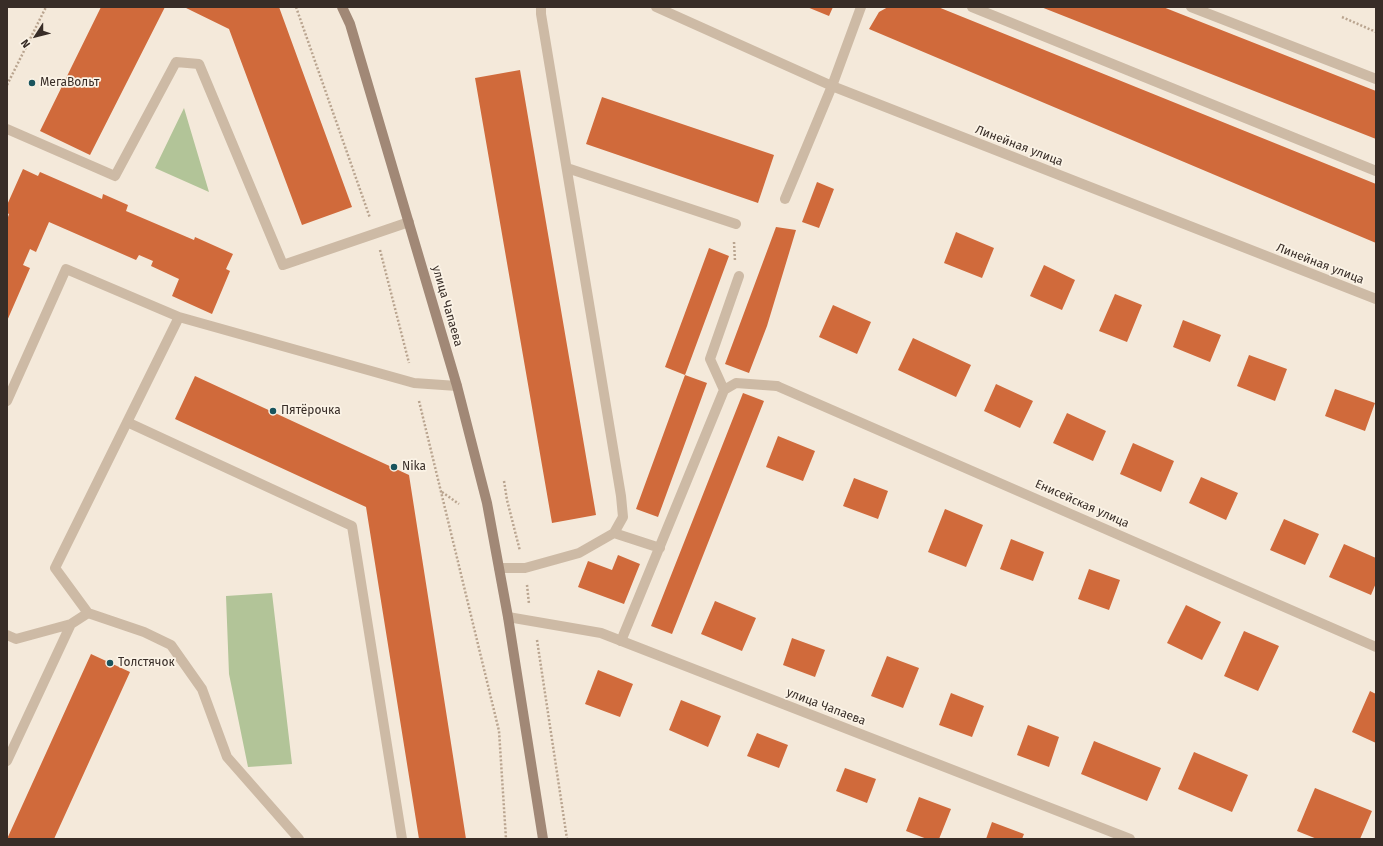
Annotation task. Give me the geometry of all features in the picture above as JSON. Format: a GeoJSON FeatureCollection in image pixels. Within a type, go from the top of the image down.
{"type":"FeatureCollection","features":[{"type":"Feature","properties":{"kind":"main road","name":"улица Чапаева"},"geometry":{"type":"LineString","coordinates":[[342,7],[350,24],[457,386],[487,503],[508,617],[543,839]]}},
{"type":"Feature","properties":{"kind":"street"},"geometry":{"type":"LineString","coordinates":[[499,568],[525,568],[579,553],[614,533],[623,517],[621,496],[541,7]]}},
{"type":"Feature","properties":{"kind":"street","name":"Линейная улица"},"geometry":{"type":"LineString","coordinates":[[656,7],[832,86],[1376,300]]}},
{"type":"Feature","properties":{"kind":"street"},"geometry":{"type":"LineString","coordinates":[[785,199],[832,86],[861,7]]}},
{"type":"Feature","properties":{"kind":"street"},"geometry":{"type":"LineString","coordinates":[[972,7],[1376,171]]}},
{"type":"Feature","properties":{"kind":"street"},"geometry":{"type":"LineString","coordinates":[[1191,7],[1376,79]]}},
{"type":"Feature","properties":{"kind":"street"},"geometry":{"type":"LineString","coordinates":[[7,129],[115,176],[176,62],[199,64],[283,264],[409,222]]}},
{"type":"Feature","properties":{"kind":"street"},"geometry":{"type":"LineString","coordinates":[[567,168],[736,224]]}},
{"type":"Feature","properties":{"kind":"street"},"geometry":{"type":"LineString","coordinates":[[7,401],[66,269],[179,317],[414,383],[457,386]]}},
{"type":"Feature","properties":{"kind":"street"},"geometry":{"type":"LineString","coordinates":[[621,641],[724,390],[710,359],[739,276]]}},
{"type":"Feature","properties":{"kind":"street"},"geometry":{"type":"LineString","coordinates":[[179,317],[56,568],[88,613],[144,632],[171,645],[202,689],[227,757],[299,839]]}},
{"type":"Feature","properties":{"kind":"street","name":"Енисейская улица"},"geometry":{"type":"LineString","coordinates":[[724,390],[736,383],[777,386],[1376,647]]}},
{"type":"Feature","properties":{"kind":"street"},"geometry":{"type":"LineString","coordinates":[[127,422],[352,526],[402,839]]}},
{"type":"Feature","properties":{"kind":"street"},"geometry":{"type":"LineString","coordinates":[[614,533],[660,548]]}},
{"type":"Feature","properties":{"kind":"street"},"geometry":{"type":"LineString","coordinates":[[7,635],[16,639],[71,624],[88,613]]}},
{"type":"Feature","properties":{"kind":"street","name":"улица Чапаева"},"geometry":{"type":"LineString","coordinates":[[508,617],[601,633],[1130,839]]}},
{"type":"Feature","properties":{"kind":"street"},"geometry":{"type":"LineString","coordinates":[[7,761],[71,624]]}},
{"type":"Feature","properties":{"kind":"path"},"geometry":{"type":"LineString","coordinates":[[7,85],[46,7]]}},
{"type":"Feature","properties":{"kind":"path"},"geometry":{"type":"LineString","coordinates":[[296,7],[375,233],[442,492],[499,731],[506,839]]}},
{"type":"Feature","properties":{"kind":"path"},"geometry":{"type":"LineString","coordinates":[[1342,17],[1376,32]]}},
{"type":"Feature","properties":{"kind":"path"},"geometry":{"type":"LineString","coordinates":[[736,224],[734,258],[739,276]]}},
{"type":"Feature","properties":{"kind":"path"},"geometry":{"type":"LineString","coordinates":[[504,481],[507,500],[525,568],[531,621],[538,645],[567,839]]}},
{"type":"Feature","properties":{"kind":"path"},"geometry":{"type":"LineString","coordinates":[[442,492],[459,504]]}},
{"type":"Feature","properties":{"kind":"green space"},"geometry":{"type":"Polygon","coordinates":[[[184,108],[209,192],[155,168],[184,108]]]}},
{"type":"Feature","properties":{"kind":"green space"},"geometry":{"type":"Polygon","coordinates":[[[272,593],[292,764],[248,767],[229,674],[226,596],[272,593]]]}},
{"type":"Feature","properties":{"kind":"building"},"geometry":{"type":"Polygon","coordinates":[[[101,7],[165,7],[90,155],[40,131],[101,7]]]}},
{"type":"Feature","properties":{"kind":"building"},"geometry":{"type":"Polygon","coordinates":[[[184,7],[279,7],[352,207],[302,225],[229,29],[184,7]]]}},
{"type":"Feature","properties":{"kind":"building"},"geometry":{"type":"Polygon","coordinates":[[[807,7],[833,7],[829,16],[807,7]]]}},
{"type":"Feature","properties":{"kind":"building"},"geometry":{"type":"Polygon","coordinates":[[[888,7],[938,7],[1376,184],[1376,243],[869,29],[879,12],[888,7]]]}},
{"type":"Feature","properties":{"kind":"building"},"geometry":{"type":"Polygon","coordinates":[[[1041,7],[1163,7],[1376,91],[1376,139],[1041,7]]]}},
{"type":"Feature","properties":{"kind":"building"},"geometry":{"type":"Polygon","coordinates":[[[520,70],[596,515],[552,523],[475,78],[520,70]]]}},
{"type":"Feature","properties":{"kind":"building"},"geometry":{"type":"Polygon","coordinates":[[[602,97],[774,155],[758,203],[586,144],[602,97]]]}},
{"type":"Feature","properties":{"kind":"building"},"geometry":{"type":"Polygon","coordinates":[[[23,169],[38,176],[40,172],[102,199],[103,194],[128,205],[126,211],[194,240],[195,237],[233,254],[226,269],[230,271],[212,314],[172,296],[179,279],[151,266],[153,261],[139,255],[136,260],[49,222],[36,252],[30,249],[23,265],[30,268],[7,321],[7,220],[9,214],[7,213],[7,205],[23,169]]]}},
{"type":"Feature","properties":{"kind":"building"},"geometry":{"type":"Polygon","coordinates":[[[817,182],[834,189],[819,228],[802,222],[817,182]]]}},
{"type":"Feature","properties":{"kind":"building"},"geometry":{"type":"Polygon","coordinates":[[[776,227],[796,230],[767,326],[749,373],[725,364],[776,227]]]}},
{"type":"Feature","properties":{"kind":"building"},"geometry":{"type":"Polygon","coordinates":[[[956,232],[994,248],[982,278],[944,263],[956,232]]]}},
{"type":"Feature","properties":{"kind":"building"},"geometry":{"type":"Polygon","coordinates":[[[709,248],[729,256],[685,375],[665,367],[709,248]]]}},
{"type":"Feature","properties":{"kind":"building"},"geometry":{"type":"Polygon","coordinates":[[[1044,265],[1075,280],[1062,310],[1030,296],[1044,265]]]}},
{"type":"Feature","properties":{"kind":"building"},"geometry":{"type":"Polygon","coordinates":[[[1115,294],[1142,305],[1127,342],[1099,331],[1115,294]]]}},
{"type":"Feature","properties":{"kind":"building"},"geometry":{"type":"Polygon","coordinates":[[[833,305],[871,322],[857,354],[819,337],[833,305]]]}},
{"type":"Feature","properties":{"kind":"building"},"geometry":{"type":"Polygon","coordinates":[[[1183,320],[1221,335],[1210,362],[1173,347],[1183,320]]]}},
{"type":"Feature","properties":{"kind":"building"},"geometry":{"type":"Polygon","coordinates":[[[913,338],[971,365],[956,397],[898,370],[913,338]]]}},
{"type":"Feature","properties":{"kind":"building"},"geometry":{"type":"Polygon","coordinates":[[[1249,355],[1287,369],[1275,401],[1237,386],[1249,355]]]}},
{"type":"Feature","properties":{"kind":"building"},"geometry":{"type":"Polygon","coordinates":[[[685,375],[707,383],[658,517],[636,509],[685,375]]]}},
{"type":"Feature","properties":{"kind":"building"},"geometry":{"type":"Polygon","coordinates":[[[195,376],[409,475],[466,839],[419,839],[366,507],[175,419],[195,376]]]}},
{"type":"Feature","properties":{"kind":"building"},"geometry":{"type":"Polygon","coordinates":[[[996,384],[1033,401],[1020,428],[984,411],[996,384]]]}},
{"type":"Feature","properties":{"kind":"building"},"geometry":{"type":"Polygon","coordinates":[[[1335,389],[1375,403],[1365,431],[1325,416],[1335,389]]]}},
{"type":"Feature","properties":{"kind":"building"},"geometry":{"type":"Polygon","coordinates":[[[743,393],[764,401],[672,634],[651,626],[743,393]]]}},
{"type":"Feature","properties":{"kind":"building"},"geometry":{"type":"Polygon","coordinates":[[[1067,413],[1106,431],[1093,461],[1053,443],[1067,413]]]}},
{"type":"Feature","properties":{"kind":"building"},"geometry":{"type":"Polygon","coordinates":[[[778,436],[815,451],[803,481],[766,467],[778,436]]]}},
{"type":"Feature","properties":{"kind":"building"},"geometry":{"type":"Polygon","coordinates":[[[1133,443],[1174,461],[1161,492],[1120,474],[1133,443]]]}},
{"type":"Feature","properties":{"kind":"building"},"geometry":{"type":"Polygon","coordinates":[[[1201,477],[1238,493],[1226,520],[1189,503],[1201,477]]]}},
{"type":"Feature","properties":{"kind":"building"},"geometry":{"type":"Polygon","coordinates":[[[854,478],[888,491],[878,519],[843,506],[854,478]]]}},
{"type":"Feature","properties":{"kind":"building"},"geometry":{"type":"Polygon","coordinates":[[[945,509],[983,525],[966,567],[928,552],[945,509]]]}},
{"type":"Feature","properties":{"kind":"building"},"geometry":{"type":"Polygon","coordinates":[[[1284,519],[1319,534],[1305,565],[1270,550],[1284,519]]]}},
{"type":"Feature","properties":{"kind":"building"},"geometry":{"type":"Polygon","coordinates":[[[1011,539],[1044,552],[1033,581],[1000,569],[1011,539]]]}},
{"type":"Feature","properties":{"kind":"building"},"geometry":{"type":"Polygon","coordinates":[[[1344,544],[1376,558],[1376,583],[1371,595],[1329,577],[1344,544]]]}},
{"type":"Feature","properties":{"kind":"building"},"geometry":{"type":"Polygon","coordinates":[[[618,555],[640,564],[624,604],[578,587],[588,561],[612,570],[618,555]]]}},
{"type":"Feature","properties":{"kind":"building"},"geometry":{"type":"Polygon","coordinates":[[[1089,569],[1120,580],[1109,610],[1078,599],[1089,569]]]}},
{"type":"Feature","properties":{"kind":"building"},"geometry":{"type":"Polygon","coordinates":[[[715,601],[756,618],[742,651],[701,634],[715,601]]]}},
{"type":"Feature","properties":{"kind":"building"},"geometry":{"type":"Polygon","coordinates":[[[1186,605],[1221,622],[1202,660],[1167,643],[1186,605]]]}},
{"type":"Feature","properties":{"kind":"building"},"geometry":{"type":"Polygon","coordinates":[[[1244,631],[1279,646],[1258,691],[1224,676],[1244,631]]]}},
{"type":"Feature","properties":{"kind":"building"},"geometry":{"type":"Polygon","coordinates":[[[792,638],[825,650],[815,677],[783,665],[792,638]]]}},
{"type":"Feature","properties":{"kind":"building"},"geometry":{"type":"Polygon","coordinates":[[[91,654],[130,672],[54,839],[7,839],[91,654]]]}},
{"type":"Feature","properties":{"kind":"building"},"geometry":{"type":"Polygon","coordinates":[[[887,656],[919,668],[903,708],[871,696],[887,656]]]}},
{"type":"Feature","properties":{"kind":"building"},"geometry":{"type":"Polygon","coordinates":[[[598,670],[633,684],[620,717],[585,704],[598,670]]]}},
{"type":"Feature","properties":{"kind":"building"},"geometry":{"type":"Polygon","coordinates":[[[1370,691],[1376,694],[1376,743],[1352,732],[1370,691]]]}},
{"type":"Feature","properties":{"kind":"building"},"geometry":{"type":"Polygon","coordinates":[[[951,693],[984,706],[972,737],[939,725],[951,693]]]}},
{"type":"Feature","properties":{"kind":"building"},"geometry":{"type":"Polygon","coordinates":[[[681,700],[721,716],[708,747],[669,730],[681,700]]]}},
{"type":"Feature","properties":{"kind":"building"},"geometry":{"type":"Polygon","coordinates":[[[1028,725],[1059,737],[1049,767],[1017,755],[1028,725]]]}},
{"type":"Feature","properties":{"kind":"building"},"geometry":{"type":"Polygon","coordinates":[[[757,733],[788,745],[779,768],[747,756],[757,733]]]}},
{"type":"Feature","properties":{"kind":"building"},"geometry":{"type":"Polygon","coordinates":[[[1094,741],[1161,768],[1147,801],[1081,774],[1094,741]]]}},
{"type":"Feature","properties":{"kind":"building"},"geometry":{"type":"Polygon","coordinates":[[[1194,752],[1248,775],[1232,812],[1178,789],[1194,752]]]}},
{"type":"Feature","properties":{"kind":"building"},"geometry":{"type":"Polygon","coordinates":[[[845,768],[876,779],[867,803],[836,791],[845,768]]]}},
{"type":"Feature","properties":{"kind":"building"},"geometry":{"type":"Polygon","coordinates":[[[1315,788],[1372,811],[1360,839],[1317,839],[1297,831],[1315,788]]]}},
{"type":"Feature","properties":{"kind":"building"},"geometry":{"type":"Polygon","coordinates":[[[919,797],[951,809],[939,839],[927,839],[906,831],[919,797]]]}},
{"type":"Feature","properties":{"kind":"building"},"geometry":{"type":"Polygon","coordinates":[[[992,822],[1024,834],[1022,839],[986,839],[992,822]]]}},
{"type":"Feature","properties":{"kind":"place","name":"МегаВольт"},"geometry":{"type":"Point","coordinates":[32,83]}},
{"type":"Feature","properties":{"kind":"place","name":"Пятёрочка"},"geometry":{"type":"Point","coordinates":[273,411]}},
{"type":"Feature","properties":{"kind":"place","name":"Nika"},"geometry":{"type":"Point","coordinates":[394,467]}},
{"type":"Feature","properties":{"kind":"place","name":"Толстячок"},"geometry":{"type":"Point","coordinates":[110,663]}}]}
